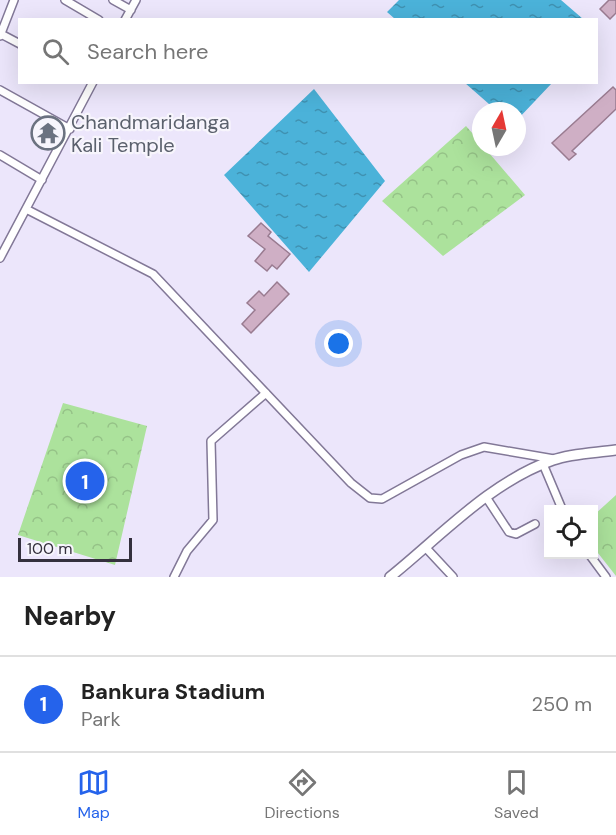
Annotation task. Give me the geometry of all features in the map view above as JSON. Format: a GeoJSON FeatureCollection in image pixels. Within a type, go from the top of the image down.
{"type":"FeatureCollection","features":[{"type":"Feature","properties":{"kind":"street"},"geometry":{"type":"LineString","coordinates":[[14,0],[1,31],[18,43]]}},
{"type":"Feature","properties":{"kind":"street"},"geometry":{"type":"LineString","coordinates":[[65,0],[96,18]]}},
{"type":"Feature","properties":{"kind":"street"},"geometry":{"type":"LineString","coordinates":[[113,0],[131,10]]}},
{"type":"Feature","properties":{"kind":"street"},"geometry":{"type":"LineString","coordinates":[[127,18],[136,0]]}},
{"type":"Feature","properties":{"kind":"street"},"geometry":{"type":"LineString","coordinates":[[0,258],[70,129],[91,84]]}},
{"type":"Feature","properties":{"kind":"street"},"geometry":{"type":"LineString","coordinates":[[0,90],[70,129]]}},
{"type":"Feature","properties":{"kind":"street"},"geometry":{"type":"LineString","coordinates":[[0,155],[42,180]]}},
{"type":"Feature","properties":{"kind":"street"},"geometry":{"type":"LineString","coordinates":[[26,209],[153,274],[351,483],[370,498],[382,499],[461,455],[484,447],[554,459]]}},
{"type":"Feature","properties":{"kind":"street"},"geometry":{"type":"LineString","coordinates":[[174,577],[187,551],[213,520],[212,441],[266,393]]}},
{"type":"Feature","properties":{"kind":"street"},"geometry":{"type":"LineString","coordinates":[[390,577],[486,497],[543,464],[554,459],[616,450]]}},
{"type":"Feature","properties":{"kind":"street"},"geometry":{"type":"LineString","coordinates":[[543,464],[560,505]]}},
{"type":"Feature","properties":{"kind":"street"},"geometry":{"type":"LineString","coordinates":[[486,497],[509,532],[516,534],[535,524]]}},
{"type":"Feature","properties":{"kind":"street"},"geometry":{"type":"LineString","coordinates":[[426,548],[453,577]]}},
{"type":"Feature","properties":{"kind":"street"},"geometry":{"type":"LineString","coordinates":[[592,559],[606,577]]}},
{"type":"Feature","properties":{"kind":"green space"},"geometry":{"type":"Polygon","coordinates":[[[466,126],[472,133],[472,156],[492,156],[525,195],[443,256],[382,201],[466,126]]]}},
{"type":"Feature","properties":{"kind":"green space"},"geometry":{"type":"Polygon","coordinates":[[[63,403],[147,426],[115,565],[18,535],[63,403]]]}},
{"type":"Feature","properties":{"kind":"green space"},"geometry":{"type":"Polygon","coordinates":[[[616,495],[616,576],[598,553],[598,511],[616,495]]]}},
{"type":"Feature","properties":{"kind":"water"},"geometry":{"type":"Polygon","coordinates":[[[399,0],[561,0],[582,18],[394,18],[387,12],[399,0]]]}},
{"type":"Feature","properties":{"kind":"water"},"geometry":{"type":"Polygon","coordinates":[[[466,84],[551,84],[526,110],[526,102],[487,102],[466,84]]]}},
{"type":"Feature","properties":{"kind":"water"},"geometry":{"type":"Polygon","coordinates":[[[314,89],[385,181],[309,272],[224,175],[314,89]]]}},
{"type":"Feature","properties":{"kind":"building"},"geometry":{"type":"Polygon","coordinates":[[[609,0],[616,0],[616,13],[610,19],[600,9],[609,0]]]}},
{"type":"Feature","properties":{"kind":"building"},"geometry":{"type":"Polygon","coordinates":[[[613,87],[616,90],[616,109],[572,151],[576,154],[569,160],[552,143],[613,87]]]}},
{"type":"Feature","properties":{"kind":"building","name":"Chandmaridanga Kali Temple"},"geometry":{"type":"Polygon","coordinates":[[[47,122],[58,129],[49,148],[36,140],[47,122]]]}},
{"type":"Feature","properties":{"kind":"building"},"geometry":{"type":"Polygon","coordinates":[[[261,223],[271,232],[268,236],[290,254],[277,269],[272,265],[267,271],[255,261],[265,249],[248,236],[261,223]]]}},
{"type":"Feature","properties":{"kind":"building"},"geometry":{"type":"Polygon","coordinates":[[[277,282],[289,294],[251,333],[242,324],[255,310],[247,303],[259,291],[264,296],[277,282]]]}},
{"type":"Feature","properties":{"kind":"place","name":"Chandmaridanga Kali Temple"},"geometry":{"type":"Point","coordinates":[48,133]}},
{"type":"Feature","properties":{"kind":"place","name":"Bankura Stadium"},"geometry":{"type":"Point","coordinates":[85,481]}}]}
